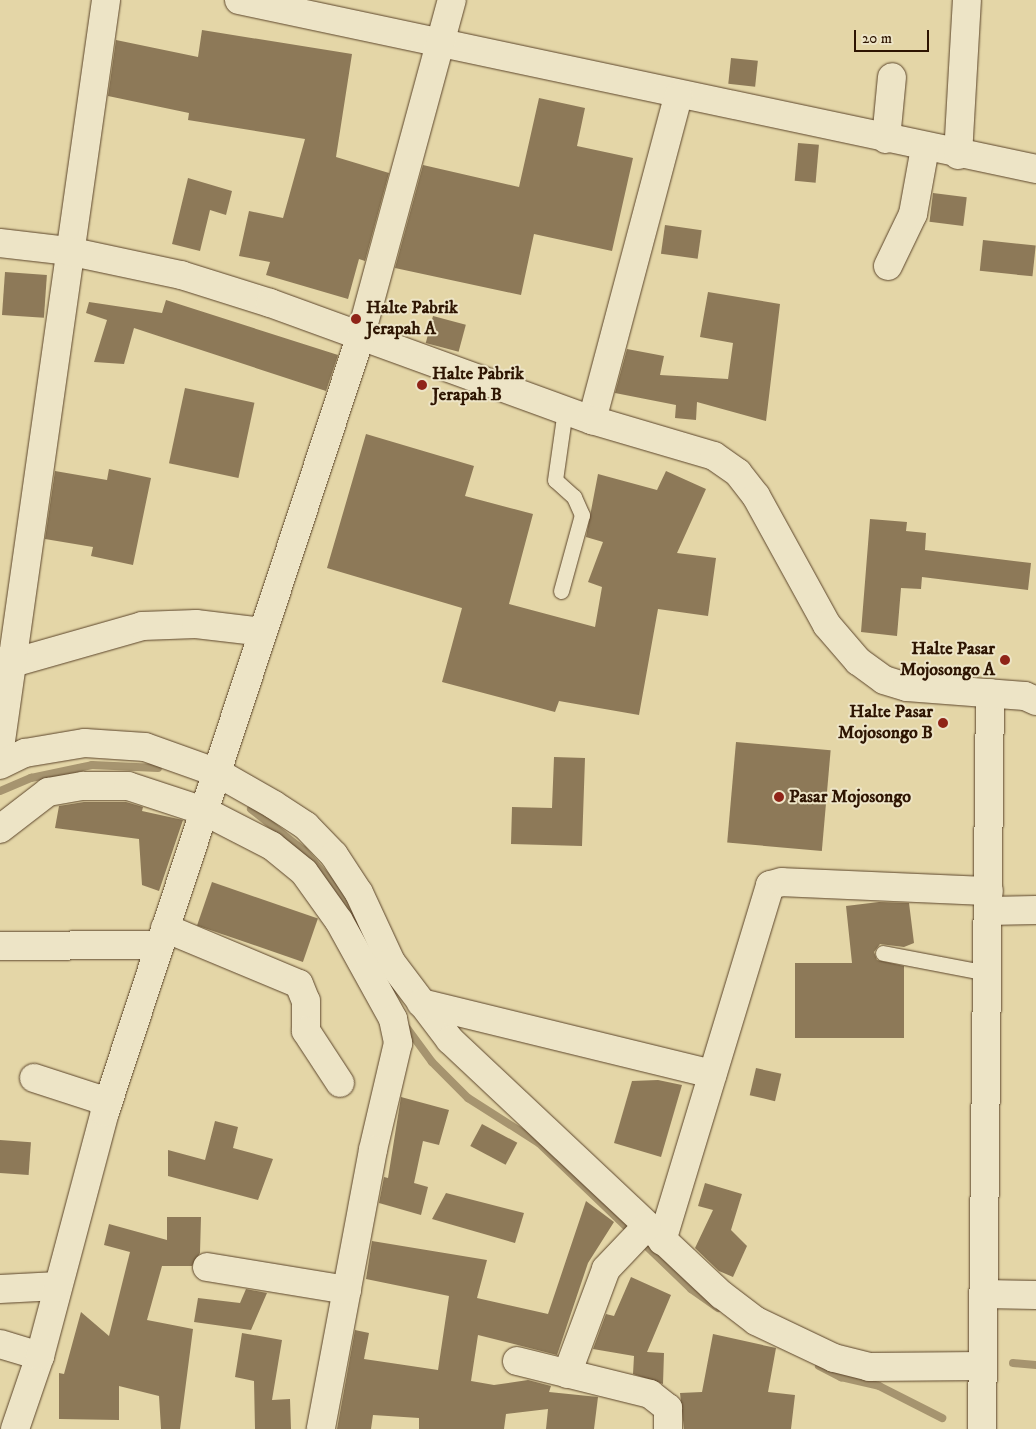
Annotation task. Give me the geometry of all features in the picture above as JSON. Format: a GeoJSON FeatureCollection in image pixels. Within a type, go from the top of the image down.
{"type":"FeatureCollection","features":[{"type":"Feature","properties":{"kind":"street"},"geometry":{"type":"LineString","coordinates":[[0,748],[4,662],[106,0]]}},
{"type":"Feature","properties":{"kind":"street"},"geometry":{"type":"LineString","coordinates":[[239,0],[440,42],[678,96],[958,155],[1036,169]]}},
{"type":"Feature","properties":{"kind":"street"},"geometry":{"type":"LineString","coordinates":[[15,1429],[40,1356],[108,1102],[360,338],[452,0]]}},
{"type":"Feature","properties":{"kind":"street"},"geometry":{"type":"LineString","coordinates":[[958,155],[967,0]]}},
{"type":"Feature","properties":{"kind":"street"},"geometry":{"type":"LineString","coordinates":[[886,139],[892,77]]}},
{"type":"Feature","properties":{"kind":"street"},"geometry":{"type":"LineString","coordinates":[[592,420],[678,96]]}},
{"type":"Feature","properties":{"kind":"street"},"geometry":{"type":"LineString","coordinates":[[888,266],[913,214],[925,148]]}},
{"type":"Feature","properties":{"kind":"street"},"geometry":{"type":"LineString","coordinates":[[0,243],[68,251],[181,275],[270,303],[360,338],[592,420],[678,443],[726,462],[756,496],[788,560],[842,646],[884,680],[907,687],[1032,696]]}},
{"type":"Feature","properties":{"kind":"street"},"geometry":{"type":"LineString","coordinates":[[4,662],[142,626],[196,624],[263,632]]}},
{"type":"Feature","properties":{"kind":"street"},"geometry":{"type":"LineString","coordinates":[[982,1429],[990,693]]}},
{"type":"Feature","properties":{"kind":"street"},"geometry":{"type":"LineString","coordinates":[[0,765],[25,754],[99,742],[173,754],[218,772],[306,826],[334,855],[359,893],[391,962],[405,1003],[397,1026],[398,1043],[373,1150],[321,1429]]}},
{"type":"Feature","properties":{"kind":"street"},"geometry":{"type":"LineString","coordinates":[[0,829],[27,804],[48,792],[83,786],[128,786],[205,809],[272,846],[304,872],[405,1003],[464,1054],[644,1236],[756,1321],[834,1358],[869,1367],[982,1366]]}},
{"type":"Feature","properties":{"kind":"street"},"geometry":{"type":"LineString","coordinates":[[567,1374],[594,1293],[612,1259],[644,1236],[712,1074],[770,885],[782,882],[989,901],[1036,910]]}},
{"type":"Feature","properties":{"kind":"street"},"geometry":{"type":"LineString","coordinates":[[0,946],[162,936],[299,984],[306,1001],[306,1031],[340,1083]]}},
{"type":"Feature","properties":{"kind":"street"},"geometry":{"type":"LineString","coordinates":[[405,1003],[712,1074]]}},
{"type":"Feature","properties":{"kind":"street"},"geometry":{"type":"LineString","coordinates":[[34,1078],[108,1102]]}},
{"type":"Feature","properties":{"kind":"street"},"geometry":{"type":"LineString","coordinates":[[207,1267],[347,1290]]}},
{"type":"Feature","properties":{"kind":"street"},"geometry":{"type":"LineString","coordinates":[[0,1289],[58,1286]]}},
{"type":"Feature","properties":{"kind":"street"},"geometry":{"type":"LineString","coordinates":[[984,1294],[1036,1295]]}},
{"type":"Feature","properties":{"kind":"street"},"geometry":{"type":"LineString","coordinates":[[0,1344],[40,1356]]}},
{"type":"Feature","properties":{"kind":"street"},"geometry":{"type":"LineString","coordinates":[[518,1361],[650,1394],[668,1408],[668,1429]]}},
{"type":"Feature","properties":{"kind":"lane"},"geometry":{"type":"LineString","coordinates":[[560,591],[582,515],[574,497],[555,480],[566,410]]}},
{"type":"Feature","properties":{"kind":"lane"},"geometry":{"type":"LineString","coordinates":[[883,953],[988,973]]}},
{"type":"Feature","properties":{"kind":"building"},"geometry":{"type":"Polygon","coordinates":[[[202,30],[352,54],[336,157],[389,173],[365,261],[359,259],[348,299],[266,275],[270,262],[239,256],[249,211],[283,218],[305,139],[188,120],[189,113],[108,96],[116,40],[198,57],[202,30]]]}},
{"type":"Feature","properties":{"kind":"building"},"geometry":{"type":"Polygon","coordinates":[[[731,58],[758,61],[755,87],[728,84],[731,58]]]}},
{"type":"Feature","properties":{"kind":"building"},"geometry":{"type":"Polygon","coordinates":[[[539,98],[585,108],[577,146],[633,158],[612,251],[534,234],[521,295],[395,268],[423,165],[519,187],[539,98]]]}},
{"type":"Feature","properties":{"kind":"building"},"geometry":{"type":"Polygon","coordinates":[[[798,143],[819,145],[816,183],[795,181],[798,143]]]}},
{"type":"Feature","properties":{"kind":"building"},"geometry":{"type":"Polygon","coordinates":[[[188,178],[232,191],[226,215],[210,210],[200,251],[172,244],[188,178]]]}},
{"type":"Feature","properties":{"kind":"building"},"geometry":{"type":"Polygon","coordinates":[[[933,193],[967,197],[963,226],[929,222],[933,193]]]}},
{"type":"Feature","properties":{"kind":"building"},"geometry":{"type":"Polygon","coordinates":[[[665,225],[702,230],[698,259],[661,254],[665,225]]]}},
{"type":"Feature","properties":{"kind":"building"},"geometry":{"type":"Polygon","coordinates":[[[983,240],[1036,246],[1032,276],[980,271],[983,240]]]}},
{"type":"Feature","properties":{"kind":"building"},"geometry":{"type":"Polygon","coordinates":[[[5,272],[47,275],[44,318],[2,315],[5,272]]]}},
{"type":"Feature","properties":{"kind":"building"},"geometry":{"type":"Polygon","coordinates":[[[708,292],[780,304],[766,421],[697,402],[696,420],[675,418],[676,405],[615,393],[627,349],[664,356],[660,375],[728,379],[733,343],[700,337],[708,292]]]}},
{"type":"Feature","properties":{"kind":"building"},"geometry":{"type":"Polygon","coordinates":[[[166,300],[338,355],[326,391],[134,328],[124,364],[94,362],[107,320],[86,313],[89,302],[162,313],[166,300]]]}},
{"type":"Feature","properties":{"kind":"building"},"geometry":{"type":"Polygon","coordinates":[[[433,316],[466,325],[459,352],[426,343],[433,316]]]}},
{"type":"Feature","properties":{"kind":"building"},"geometry":{"type":"Polygon","coordinates":[[[185,388],[254,403],[238,478],[169,463],[185,388]]]}},
{"type":"Feature","properties":{"kind":"building"},"geometry":{"type":"Polygon","coordinates":[[[366,434],[474,466],[465,496],[533,514],[509,604],[595,627],[602,587],[588,582],[603,542],[586,537],[598,474],[657,490],[666,471],[706,489],[677,553],[716,558],[708,616],[658,609],[639,715],[559,701],[555,712],[442,682],[462,608],[327,568],[366,434]]]}},
{"type":"Feature","properties":{"kind":"building"},"geometry":{"type":"Polygon","coordinates":[[[109,469],[151,478],[133,565],[91,556],[93,547],[45,539],[55,471],[107,480],[109,469]]]}},
{"type":"Feature","properties":{"kind":"building"},"geometry":{"type":"Polygon","coordinates":[[[870,519],[907,522],[906,531],[926,533],[925,550],[1031,563],[1028,590],[922,577],[921,589],[901,588],[897,636],[861,632],[870,519]]]}},
{"type":"Feature","properties":{"kind":"building","name":"Pasar Mojosongo"},"geometry":{"type":"Polygon","coordinates":[[[736,742],[831,750],[822,851],[727,843],[736,742]]]}},
{"type":"Feature","properties":{"kind":"building"},"geometry":{"type":"Polygon","coordinates":[[[554,757],[585,758],[582,846],[511,844],[512,807],[552,808],[554,757]]]}},
{"type":"Feature","properties":{"kind":"building"},"geometry":{"type":"Polygon","coordinates":[[[84,802],[126,802],[143,807],[142,811],[183,820],[159,891],[142,885],[139,839],[55,828],[59,806],[84,802]]]}},
{"type":"Feature","properties":{"kind":"building"},"geometry":{"type":"Polygon","coordinates":[[[212,882],[318,918],[303,962],[197,925],[212,882]]]}},
{"type":"Feature","properties":{"kind":"building"},"geometry":{"type":"Polygon","coordinates":[[[879,902],[909,903],[914,943],[904,947],[880,944],[874,952],[877,960],[904,966],[904,1038],[795,1038],[795,963],[852,963],[846,906],[879,902]]]}},
{"type":"Feature","properties":{"kind":"building"},"geometry":{"type":"Polygon","coordinates":[[[756,1068],[781,1074],[775,1101],[750,1095],[756,1068]]]}},
{"type":"Feature","properties":{"kind":"building"},"geometry":{"type":"Polygon","coordinates":[[[658,1080],[682,1085],[661,1157],[614,1143],[632,1081],[658,1080]]]}},
{"type":"Feature","properties":{"kind":"building"},"geometry":{"type":"Polygon","coordinates":[[[401,1097],[449,1110],[439,1145],[423,1141],[414,1183],[428,1187],[421,1215],[379,1203],[384,1177],[388,1178],[401,1097]]]}},
{"type":"Feature","properties":{"kind":"building"},"geometry":{"type":"Polygon","coordinates":[[[215,1121],[238,1127],[233,1148],[273,1159],[258,1200],[168,1176],[168,1150],[205,1160],[215,1121]]]}},
{"type":"Feature","properties":{"kind":"building"},"geometry":{"type":"Polygon","coordinates":[[[482,1124],[517,1143],[506,1165],[470,1146],[482,1124]]]}},
{"type":"Feature","properties":{"kind":"building"},"geometry":{"type":"Polygon","coordinates":[[[0,1140],[31,1142],[29,1175],[0,1173],[0,1140]]]}},
{"type":"Feature","properties":{"kind":"building"},"geometry":{"type":"Polygon","coordinates":[[[705,1183],[742,1194],[731,1230],[747,1246],[733,1277],[719,1271],[695,1248],[713,1210],[698,1206],[705,1183]]]}},
{"type":"Feature","properties":{"kind":"building"},"geometry":{"type":"Polygon","coordinates":[[[446,1193],[524,1213],[515,1243],[432,1219],[446,1193]]]}},
{"type":"Feature","properties":{"kind":"building"},"geometry":{"type":"Polygon","coordinates":[[[586,1201],[614,1222],[588,1263],[557,1355],[478,1335],[471,1381],[494,1385],[528,1380],[551,1386],[549,1392],[598,1397],[594,1429],[546,1429],[548,1409],[506,1414],[504,1429],[419,1429],[419,1418],[373,1415],[371,1429],[337,1429],[355,1330],[369,1333],[364,1359],[438,1370],[449,1296],[366,1279],[372,1241],[487,1260],[477,1298],[548,1314],[586,1201]]]}},
{"type":"Feature","properties":{"kind":"building"},"geometry":{"type":"Polygon","coordinates":[[[167,1217],[201,1217],[200,1253],[192,1266],[162,1266],[147,1320],[193,1329],[180,1429],[161,1429],[159,1396],[119,1386],[119,1420],[59,1419],[59,1373],[64,1374],[81,1312],[109,1336],[130,1252],[104,1245],[109,1224],[167,1240],[167,1217]]]}},
{"type":"Feature","properties":{"kind":"building"},"geometry":{"type":"Polygon","coordinates":[[[631,1277],[671,1295],[647,1352],[664,1353],[663,1384],[633,1374],[634,1356],[593,1349],[606,1314],[614,1316],[631,1277]]]}},
{"type":"Feature","properties":{"kind":"building"},"geometry":{"type":"Polygon","coordinates":[[[246,1289],[267,1293],[251,1330],[194,1322],[198,1298],[240,1303],[246,1289]]]}},
{"type":"Feature","properties":{"kind":"building"},"geometry":{"type":"Polygon","coordinates":[[[242,1333],[282,1340],[272,1400],[290,1399],[291,1429],[255,1429],[254,1381],[235,1377],[242,1333]]]}},
{"type":"Feature","properties":{"kind":"building"},"geometry":{"type":"Polygon","coordinates":[[[713,1334],[776,1348],[768,1392],[795,1395],[791,1429],[684,1429],[680,1393],[702,1392],[713,1334]]]}},
{"type":"Feature","properties":{"kind":"waterway"},"geometry":{"type":"LineString","coordinates":[[0,791],[31,778],[92,765],[158,768]]}},
{"type":"Feature","properties":{"kind":"waterway"},"geometry":{"type":"LineString","coordinates":[[251,809],[303,850],[345,898],[365,941]]}},
{"type":"Feature","properties":{"kind":"waterway"},"geometry":{"type":"LineString","coordinates":[[404,1024],[432,1062],[468,1098],[539,1143],[691,1289],[718,1308]]}},
{"type":"Feature","properties":{"kind":"waterway"},"geometry":{"type":"LineString","coordinates":[[1013,1363],[1036,1365]]}},
{"type":"Feature","properties":{"kind":"waterway"},"geometry":{"type":"LineString","coordinates":[[819,1366],[841,1377],[879,1386],[942,1418]]}},
{"type":"Feature","properties":{"kind":"place","name":"Halte Pabrik Jerapah A"},"geometry":{"type":"Point","coordinates":[356,319]}},
{"type":"Feature","properties":{"kind":"place","name":"Halte Pabrik Jerapah B"},"geometry":{"type":"Point","coordinates":[422,385]}},
{"type":"Feature","properties":{"kind":"place","name":"Halte Pasar Mojosongo A"},"geometry":{"type":"Point","coordinates":[1005,660]}},
{"type":"Feature","properties":{"kind":"place","name":"Halte Pasar Mojosongo B"},"geometry":{"type":"Point","coordinates":[943,723]}},
{"type":"Feature","properties":{"kind":"place","name":"Pasar Mojosongo"},"geometry":{"type":"Point","coordinates":[779,797]}}]}
